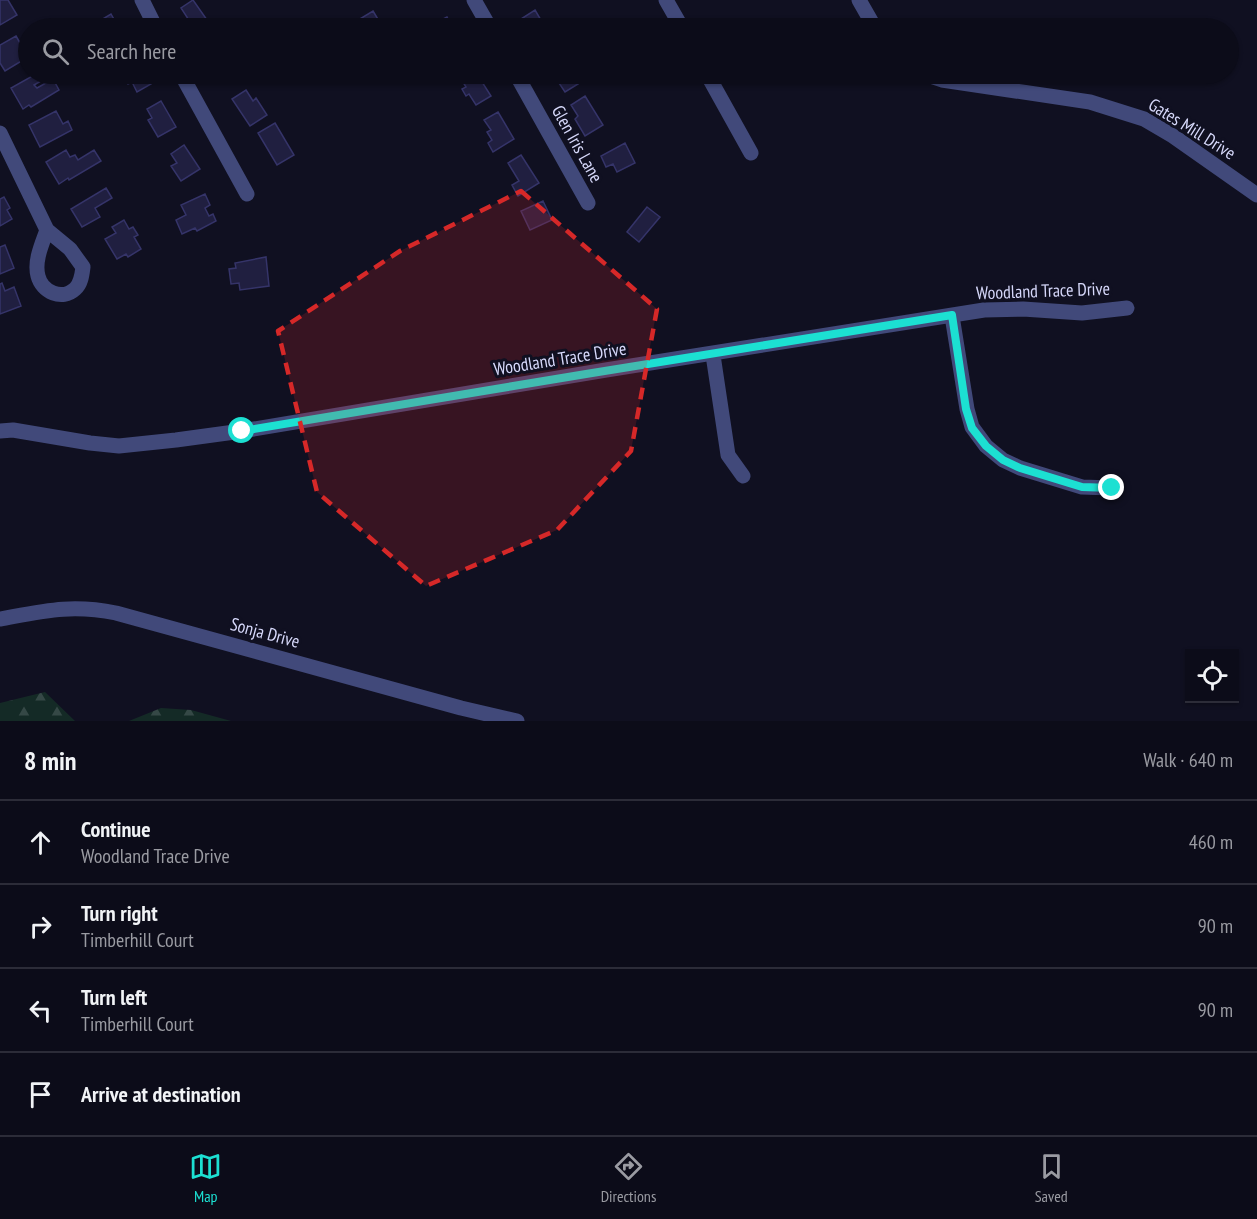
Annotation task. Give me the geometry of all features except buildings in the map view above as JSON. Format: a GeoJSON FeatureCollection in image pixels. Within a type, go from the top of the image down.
{"type":"FeatureCollection","features":[{"type":"Feature","properties":{"kind":"street"},"geometry":{"type":"LineString","coordinates":[[142,0],[151,18]]}},
{"type":"Feature","properties":{"kind":"street"},"geometry":{"type":"LineString","coordinates":[[474,0],[484,18]]}},
{"type":"Feature","properties":{"kind":"street"},"geometry":{"type":"LineString","coordinates":[[666,0],[676,18]]}},
{"type":"Feature","properties":{"kind":"street"},"geometry":{"type":"LineString","coordinates":[[859,0],[869,18]]}},
{"type":"Feature","properties":{"kind":"street"},"geometry":{"type":"LineString","coordinates":[[186,84],[247,194]]}},
{"type":"Feature","properties":{"kind":"street","name":"Glen Iris Lane"},"geometry":{"type":"LineString","coordinates":[[522,84],[588,203]]}},
{"type":"Feature","properties":{"kind":"street"},"geometry":{"type":"LineString","coordinates":[[713,84],[751,153]]}},
{"type":"Feature","properties":{"kind":"street","name":"Gates Mill Drive"},"geometry":{"type":"LineString","coordinates":[[969,84],[1090,102],[1144,119],[1173,136],[1257,195]]}},
{"type":"Feature","properties":{"kind":"street"},"geometry":{"type":"LineString","coordinates":[[0,133],[47,230]]}},
{"type":"Feature","properties":{"kind":"street","name":"Woodland Trace Drive"},"geometry":{"type":"LineString","coordinates":[[0,431],[13,430],[119,446],[176,440],[984,310],[1023,309],[1082,313],[1127,308]]}},
{"type":"Feature","properties":{"kind":"street"},"geometry":{"type":"LineString","coordinates":[[952,315],[966,409],[972,428],[986,446],[1003,460],[1020,468],[1082,487],[1112,488]]}},
{"type":"Feature","properties":{"kind":"street"},"geometry":{"type":"LineString","coordinates":[[713,355],[728,455],[743,476]]}},
{"type":"Feature","properties":{"kind":"street","name":"Sonja Drive"},"geometry":{"type":"LineString","coordinates":[[0,620],[58,608],[89,608],[116,613],[461,708],[517,721]]}},
{"type":"Feature","properties":{"kind":"highlighted area"},"geometry":{"type":"Polygon","coordinates":[[[521,191],[657,309],[631,451],[557,530],[426,586],[317,492],[278,331],[400,251],[521,191]]]}},
{"type":"Feature","properties":{"kind":"green space"},"geometry":{"type":"Polygon","coordinates":[[[45,692],[75,721],[0,721],[0,703],[45,692]]]}},
{"type":"Feature","properties":{"kind":"green space"},"geometry":{"type":"Polygon","coordinates":[[[161,708],[191,710],[231,721],[129,721],[161,708]]]}},
{"type":"Feature","properties":{"kind":"route"},"geometry":{"type":"LineString","coordinates":[[242,431],[952,315],[966,409],[972,428],[986,446],[1003,460],[1020,468],[1082,487],[1112,488]]}}]}
